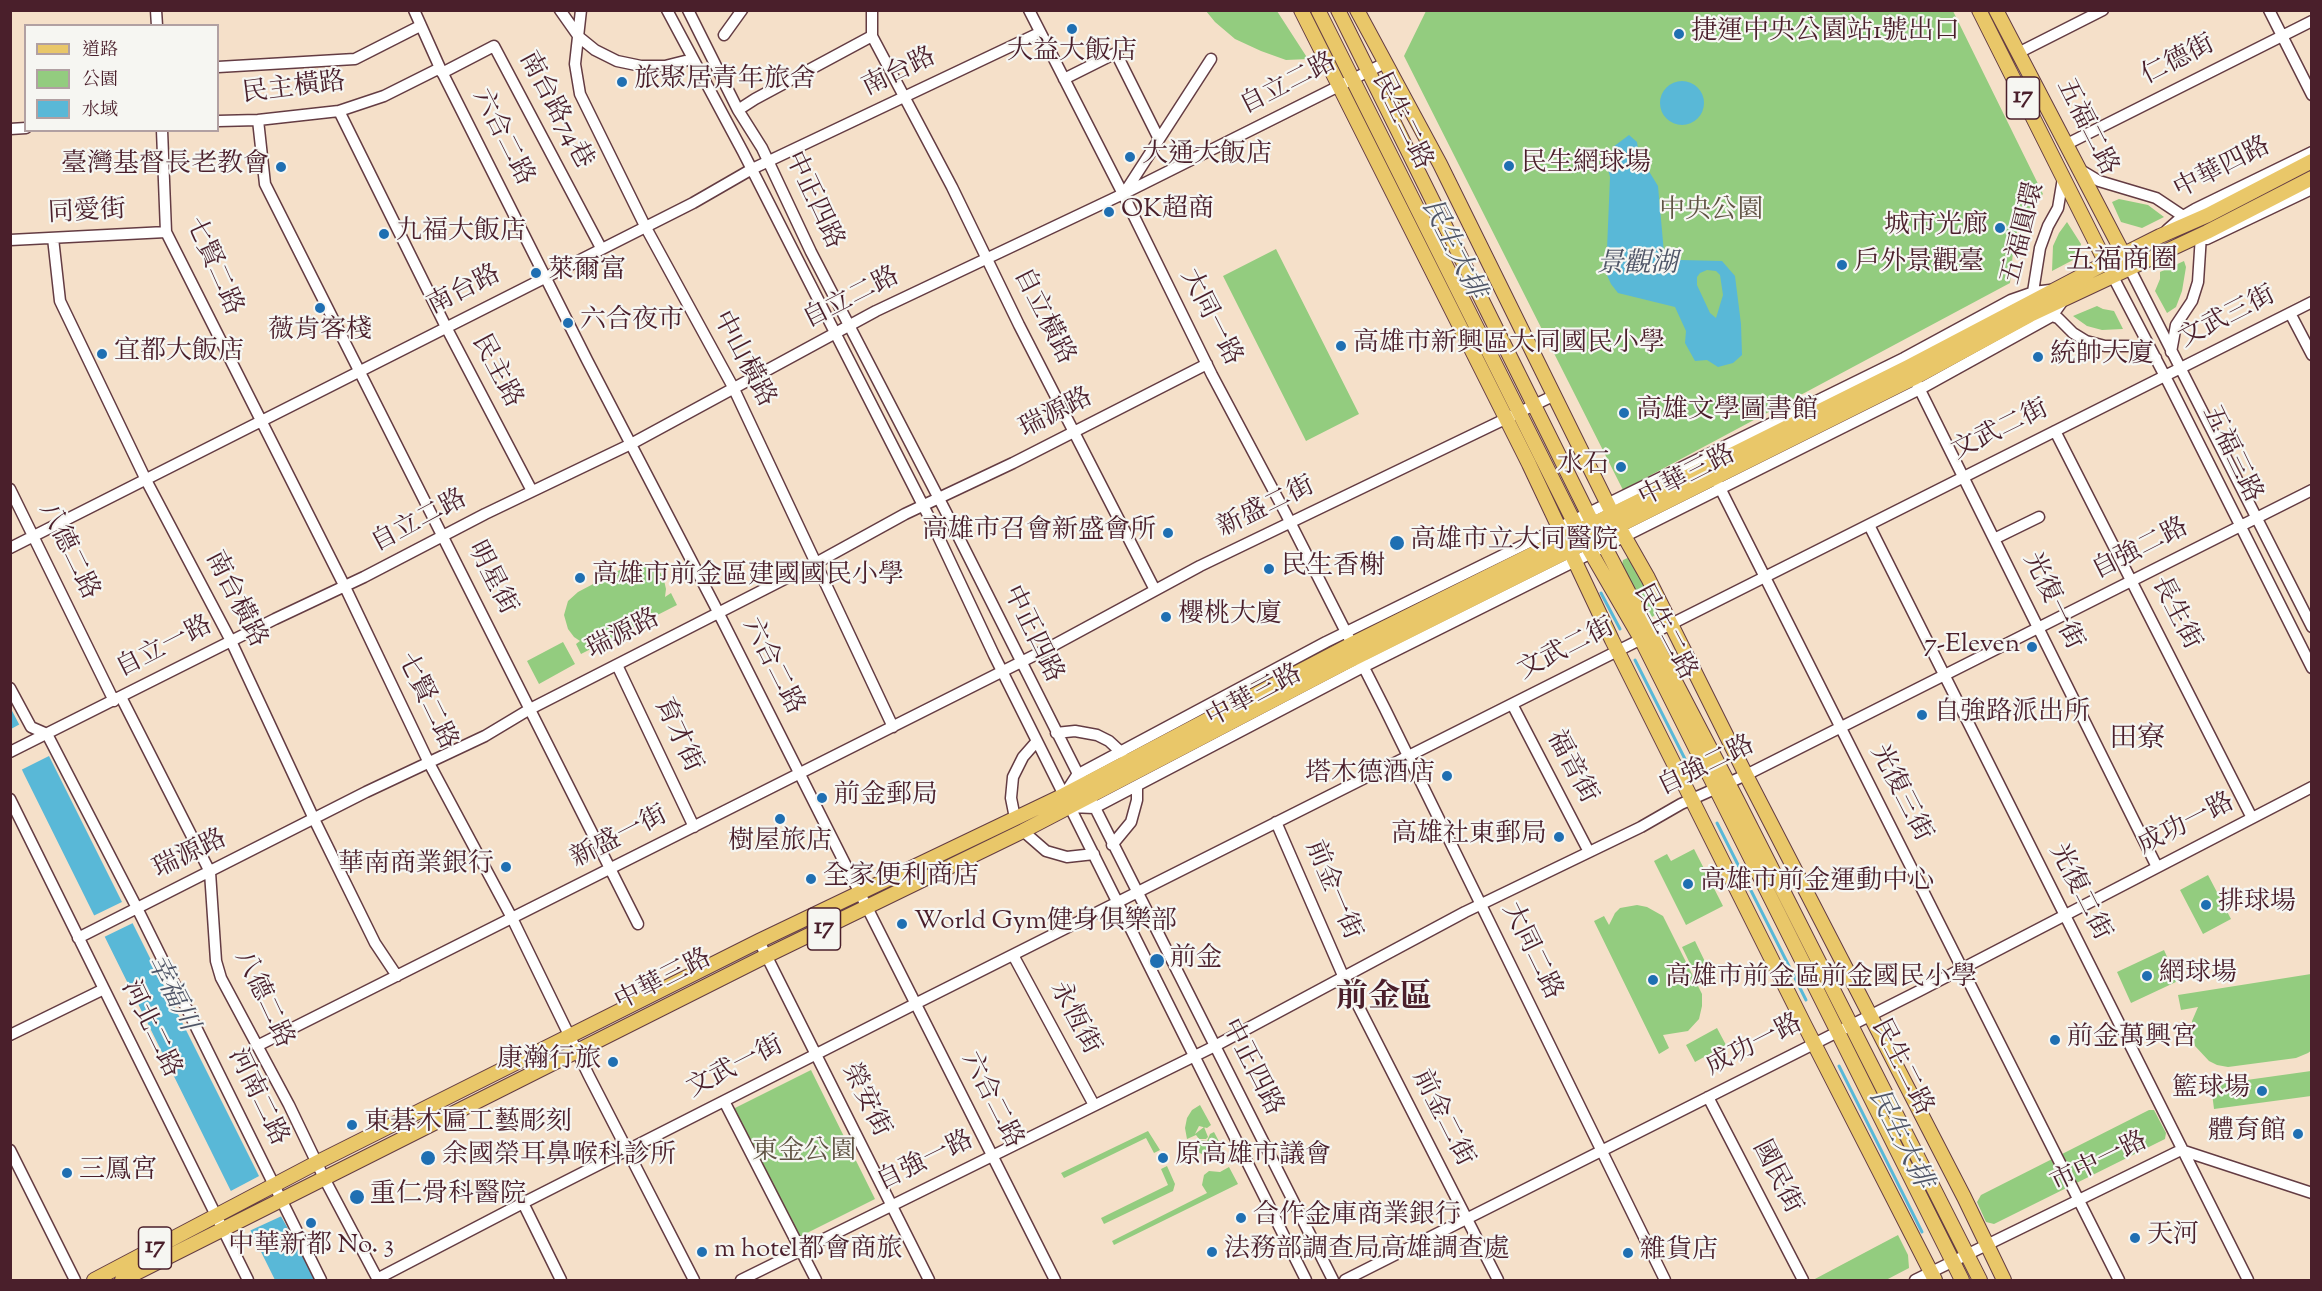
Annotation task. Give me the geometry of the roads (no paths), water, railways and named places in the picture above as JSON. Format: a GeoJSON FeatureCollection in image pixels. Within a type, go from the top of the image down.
{"type":"FeatureCollection","features":[{"type":"Feature","properties":{"kind":"main road"},"geometry":{"type":"LineString","coordinates":[[1301,10],[1506,420],[1618,651],[1933,1276]]}},
{"type":"Feature","properties":{"kind":"main road","name":"民生二路"},"geometry":{"type":"LineString","coordinates":[[1318,10],[1582,538],[1646,637]]}},
{"type":"Feature","properties":{"kind":"main road","name":"民生二路"},"geometry":{"type":"LineString","coordinates":[[1338,10],[1596,530],[1646,637],[1722,786],[1851,1024],[1980,1281]]}},
{"type":"Feature","properties":{"kind":"main road"},"geometry":{"type":"LineString","coordinates":[[1357,10],[1440,164],[1616,520],[2004,1281]]}},
{"type":"Feature","properties":{"kind":"main road","name":"五福二路"},"geometry":{"type":"LineString","coordinates":[[1979,10],[2109,270]]}},
{"type":"Feature","properties":{"kind":"main road","name":"五福二路"},"geometry":{"type":"LineString","coordinates":[[1996,10],[2130,268]]}},
{"type":"Feature","properties":{"kind":"main road","name":"中華四路"},"geometry":{"type":"LineString","coordinates":[[2109,270],[2124,255],[2312,161]]}},
{"type":"Feature","properties":{"kind":"main road","name":"中華四路"},"geometry":{"type":"LineString","coordinates":[[2130,268],[2180,244],[2200,239],[2312,178]]}},
{"type":"Feature","properties":{"kind":"main road","name":"中華三路"},"geometry":{"type":"LineString","coordinates":[[281,1201],[766,956],[1023,831],[1085,791],[1355,650],[2030,315],[2059,295],[2109,270],[2130,268]]}},
{"type":"Feature","properties":{"kind":"main road","name":"中華三路"},"geometry":{"type":"LineString","coordinates":[[1912,373],[2032,298],[2059,295]]}},
{"type":"Feature","properties":{"kind":"main road","name":"民生二路"},"geometry":{"type":"LineString","coordinates":[[1722,786],[1837,1031],[1962,1281]]}},
{"type":"Feature","properties":{"kind":"main road","name":"中華三路"},"geometry":{"type":"LineString","coordinates":[[274,1186],[759,941],[1015,818],[1067,801]]}},
{"type":"Feature","properties":{"kind":"main road","name":"17"},"geometry":{"type":"LineString","coordinates":[[94,1281],[274,1186]]}},
{"type":"Feature","properties":{"kind":"main road","name":"17"},"geometry":{"type":"LineString","coordinates":[[122,1281],[281,1201]]}},
{"type":"Feature","properties":{"kind":"street","name":"六合二路"},"geometry":{"type":"LineString","coordinates":[[414,10],[441,70],[719,613],[1055,1281]]}},
{"type":"Feature","properties":{"kind":"street"},"geometry":{"type":"LineString","coordinates":[[560,10],[579,36],[595,50],[617,61],[640,66],[665,66],[685,61]]}},
{"type":"Feature","properties":{"kind":"street","name":"中山橫路"},"geometry":{"type":"LineString","coordinates":[[581,10],[575,64],[580,94],[645,226],[733,387],[893,727]]}},
{"type":"Feature","properties":{"kind":"street","name":"中正四路"},"geometry":{"type":"LineString","coordinates":[[667,10],[752,170],[923,505],[1037,741],[1195,1054],[1306,1281]]}},
{"type":"Feature","properties":{"kind":"street","name":"中正四路"},"geometry":{"type":"LineString","coordinates":[[688,10],[738,110],[769,161],[811,252],[938,498],[1333,1281]]}},
{"type":"Feature","properties":{"kind":"street"},"geometry":{"type":"LineString","coordinates":[[724,35],[742,10]]}},
{"type":"Feature","properties":{"kind":"street"},"geometry":{"type":"LineString","coordinates":[[738,110],[872,36],[872,10]]}},
{"type":"Feature","properties":{"kind":"street","name":"大同一路"},"geometry":{"type":"LineString","coordinates":[[1029,10],[1207,364],[1355,650]]}},
{"type":"Feature","properties":{"kind":"street"},"geometry":{"type":"LineString","coordinates":[[2019,53],[2103,10]]}},
{"type":"Feature","properties":{"kind":"street"},"geometry":{"type":"LineString","coordinates":[[2269,10],[2312,95]]}},
{"type":"Feature","properties":{"kind":"street","name":"仁德街"},"geometry":{"type":"LineString","coordinates":[[2067,144],[2312,21]]}},
{"type":"Feature","properties":{"kind":"street"},"geometry":{"type":"LineString","coordinates":[[219,67],[355,59],[420,26]]}},
{"type":"Feature","properties":{"kind":"street","name":"南台路"},"geometry":{"type":"LineString","coordinates":[[10,548],[693,203],[769,161],[1039,33]]}},
{"type":"Feature","properties":{"kind":"street","name":"自立橫路"},"geometry":{"type":"LineString","coordinates":[[872,36],[1076,431],[1155,590]]}},
{"type":"Feature","properties":{"kind":"street","name":"南台路74巷"},"geometry":{"type":"LineString","coordinates":[[441,70],[494,46],[601,248]]}},
{"type":"Feature","properties":{"kind":"street"},"geometry":{"type":"LineString","coordinates":[[1064,79],[1116,52],[1160,139]]}},
{"type":"Feature","properties":{"kind":"street"},"geometry":{"type":"LineString","coordinates":[[1123,194],[1211,59]]}},
{"type":"Feature","properties":{"kind":"street","name":"自立二路"},"geometry":{"type":"LineString","coordinates":[[345,587],[532,491],[631,444],[849,325],[1123,194],[1385,63]]}},
{"type":"Feature","properties":{"kind":"street","name":"民主橫路"},"geometry":{"type":"LineString","coordinates":[[219,121],[258,120],[339,111],[384,96],[441,70]]}},
{"type":"Feature","properties":{"kind":"street","name":"民主路"},"geometry":{"type":"LineString","coordinates":[[339,111],[446,327],[532,491]]}},
{"type":"Feature","properties":{"kind":"street","name":"明星街"},"geometry":{"type":"LineString","coordinates":[[258,120],[265,184],[638,924]]}},
{"type":"Feature","properties":{"kind":"street","name":"七賢二路"},"geometry":{"type":"LineString","coordinates":[[162,132],[166,232],[345,587],[429,763],[512,918],[694,1281]]}},
{"type":"Feature","properties":{"kind":"street","name":"中華四路"},"geometry":{"type":"LineString","coordinates":[[2160,236],[2182,216],[2312,152]]}},
{"type":"Feature","properties":{"kind":"street","name":"五福圓環"},"geometry":{"type":"LineString","coordinates":[[2079,169],[2099,181],[2156,198],[2182,216]]}},
{"type":"Feature","properties":{"kind":"street","name":"五福圓環"},"geometry":{"type":"LineString","coordinates":[[2032,298],[2040,248],[2058,208],[2062,195],[2063,175]]}},
{"type":"Feature","properties":{"kind":"street","name":"中華四路"},"geometry":{"type":"LineString","coordinates":[[2200,239],[2312,189]]}},
{"type":"Feature","properties":{"kind":"street","name":"同愛街"},"geometry":{"type":"LineString","coordinates":[[10,240],[166,232]]}},
{"type":"Feature","properties":{"kind":"street","name":"南台橫路"},"geometry":{"type":"LineString","coordinates":[[53,238],[60,302],[147,480],[231,641],[375,943],[397,976]]}},
{"type":"Feature","properties":{"kind":"street"},"geometry":{"type":"LineString","coordinates":[[2171,352],[2175,325],[2192,301],[2198,282],[2200,239]]}},
{"type":"Feature","properties":{"kind":"street","name":"五福三路"},"geometry":{"type":"LineString","coordinates":[[2130,268],[2312,627]]}},
{"type":"Feature","properties":{"kind":"street","name":"五福三路"},"geometry":{"type":"LineString","coordinates":[[2109,270],[2156,358],[2312,668]]}},
{"type":"Feature","properties":{"kind":"street","name":"中華三路"},"geometry":{"type":"LineString","coordinates":[[1067,801],[1085,791],[1122,753],[1355,650],[1912,373],[2052,316],[2059,295]]}},
{"type":"Feature","properties":{"kind":"street","name":"文武三街"},"geometry":{"type":"LineString","coordinates":[[2165,376],[2312,302]]}},
{"type":"Feature","properties":{"kind":"street"},"geometry":{"type":"LineString","coordinates":[[2290,313],[2312,355]]}},
{"type":"Feature","properties":{"kind":"street","name":"五福圓環"},"geometry":{"type":"LineString","coordinates":[[2052,316],[2058,318],[2073,333],[2086,341],[2105,346],[2130,346],[2143,350],[2156,358]]}},
{"type":"Feature","properties":{"kind":"street","name":"瑞源路"},"geometry":{"type":"LineString","coordinates":[[82,936],[485,736],[530,709],[816,563],[923,505],[1207,364]]}},
{"type":"Feature","properties":{"kind":"street","name":"光復一街"},"geometry":{"type":"LineString","coordinates":[[1912,373],[2157,867]]}},
{"type":"Feature","properties":{"kind":"street","name":"文武二街"},"geometry":{"type":"LineString","coordinates":[[1117,902],[2165,376]]}},
{"type":"Feature","properties":{"kind":"street","name":"新盛二街"},"geometry":{"type":"LineString","coordinates":[[1003,672],[1155,590],[1290,522],[1555,395]]}},
{"type":"Feature","properties":{"kind":"street","name":"長生街"},"geometry":{"type":"LineString","coordinates":[[2055,431],[2252,818]]}},
{"type":"Feature","properties":{"kind":"street","name":"光復三街"},"geometry":{"type":"LineString","coordinates":[[1712,472],[2119,1281]]}},
{"type":"Feature","properties":{"kind":"street","name":"八德二路"},"geometry":{"type":"LineString","coordinates":[[10,489],[210,872],[216,961],[221,978],[289,1105],[316,1163],[377,1280]]}},
{"type":"Feature","properties":{"kind":"street","name":"自強二路"},"geometry":{"type":"LineString","coordinates":[[1195,1054],[1213,1047],[1482,904],[1681,804],[1746,775],[2312,490]]}},
{"type":"Feature","properties":{"kind":"street"},"geometry":{"type":"LineString","coordinates":[[1994,539],[2039,516]]}},
{"type":"Feature","properties":{"kind":"street","name":"光復二街"},"geometry":{"type":"LineString","coordinates":[[1869,525],[2248,1281]]}},
{"type":"Feature","properties":{"kind":"street","name":"自立一路"},"geometry":{"type":"LineString","coordinates":[[10,752],[231,641],[345,587]]}},
{"type":"Feature","properties":{"kind":"street","name":"中華三路"},"geometry":{"type":"LineString","coordinates":[[1085,791],[1137,787],[1355,650]]}},
{"type":"Feature","properties":{"kind":"street","name":"大同二路"},"geometry":{"type":"LineString","coordinates":[[1355,650],[1482,904],[1665,1281]]}},
{"type":"Feature","properties":{"kind":"street","name":"育才街"},"geometry":{"type":"LineString","coordinates":[[617,665],[694,827]]}},
{"type":"Feature","properties":{"kind":"street","name":"新盛一街"},"geometry":{"type":"LineString","coordinates":[[257,1046],[1003,672]]}},
{"type":"Feature","properties":{"kind":"street","name":"河南二路"},"geometry":{"type":"LineString","coordinates":[[10,688],[30,727],[43,736],[137,908],[321,1281]]}},
{"type":"Feature","properties":{"kind":"street","name":"福音街"},"geometry":{"type":"LineString","coordinates":[[1512,704],[1589,852]]}},
{"type":"Feature","properties":{"kind":"street"},"geometry":{"type":"LineString","coordinates":[[1056,734],[1075,731],[1097,735],[1109,741],[1122,753]]}},
{"type":"Feature","properties":{"kind":"street"},"geometry":{"type":"LineString","coordinates":[[1015,818],[1011,798],[1013,777],[1023,757],[1037,741]]}},
{"type":"Feature","properties":{"kind":"street"},"geometry":{"type":"LineString","coordinates":[[1113,845],[1131,822],[1137,800],[1137,787]]}},
{"type":"Feature","properties":{"kind":"street","name":"成功一路"},"geometry":{"type":"LineString","coordinates":[[1346,1281],[2064,916],[2312,787]]}},
{"type":"Feature","properties":{"kind":"street","name":"河北二路"},"geometry":{"type":"LineString","coordinates":[[10,799],[82,936],[104,989],[248,1281]]}},
{"type":"Feature","properties":{"kind":"street","name":"前金一街"},"geometry":{"type":"LineString","coordinates":[[1276,822],[1344,978]]}},
{"type":"Feature","properties":{"kind":"street"},"geometry":{"type":"LineString","coordinates":[[1023,831],[1046,851],[1067,857],[1094,854]]}},
{"type":"Feature","properties":{"kind":"street","name":"文武一街"},"geometry":{"type":"LineString","coordinates":[[377,1280],[523,1203],[1117,902]]}},
{"type":"Feature","properties":{"kind":"street","name":"榮安街"},"geometry":{"type":"LineString","coordinates":[[759,941],[929,1281]]}},
{"type":"Feature","properties":{"kind":"street","name":"永恆街"},"geometry":{"type":"LineString","coordinates":[[1013,955],[1094,1105]]}},
{"type":"Feature","properties":{"kind":"street","name":"前金二街"},"geometry":{"type":"LineString","coordinates":[[1344,978],[1498,1281]]}},
{"type":"Feature","properties":{"kind":"street"},"geometry":{"type":"LineString","coordinates":[[10,1035],[104,989]]}},
{"type":"Feature","properties":{"kind":"street","name":"自強一路"},"geometry":{"type":"LineString","coordinates":[[741,1281],[1195,1054]]}},
{"type":"Feature","properties":{"kind":"street","name":"國民街"},"geometry":{"type":"LineString","coordinates":[[1708,1097],[1803,1281]]}},
{"type":"Feature","properties":{"kind":"street"},"geometry":{"type":"LineString","coordinates":[[724,1101],[816,1281]]}},
{"type":"Feature","properties":{"kind":"street"},"geometry":{"type":"LineString","coordinates":[[10,1150],[75,1281]]}},
{"type":"Feature","properties":{"kind":"street","name":"市中一路"},"geometry":{"type":"LineString","coordinates":[[1915,1281],[1933,1276],[1966,1254],[2181,1150],[2312,1193]]}},
{"type":"Feature","properties":{"kind":"street"},"geometry":{"type":"LineString","coordinates":[[523,1203],[561,1281]]}},
{"type":"Feature","properties":{"kind":"water"},"geometry":{"type":"Polygon","coordinates":[[[1682,81],[1697,88],[1704,103],[1697,118],[1682,125],[1667,118],[1660,103],[1667,88],[1682,81]]]}},
{"type":"Feature","properties":{"kind":"water","name":"景觀湖"},"geometry":{"type":"Polygon","coordinates":[[[1629,135],[1637,142],[1639,155],[1658,186],[1664,253],[1681,260],[1722,261],[1735,276],[1742,355],[1733,363],[1718,367],[1707,360],[1695,361],[1685,343],[1686,331],[1675,307],[1618,293],[1611,284],[1606,273],[1610,177],[1607,166],[1613,147],[1629,135]],[[1707,270],[1700,273],[1697,277],[1697,285],[1710,313],[1716,318],[1723,295],[1720,275],[1716,271],[1707,270]]]}},
{"type":"Feature","properties":{"kind":"water","name":"幸福川"},"geometry":{"type":"Polygon","coordinates":[[[10,707],[20,726],[48,754],[265,1188],[317,1280],[275,1280],[23,772],[11,744],[10,707]]]}},
{"type":"Feature","properties":{"kind":"waterway","name":"民生大排"},"geometry":{"type":"LineString","coordinates":[[1363,117],[1383,158]]}},
{"type":"Feature","properties":{"kind":"waterway","name":"民生大排"},"geometry":{"type":"LineString","coordinates":[[1400,191],[1499,390]]}},
{"type":"Feature","properties":{"kind":"waterway","name":"民生大排"},"geometry":{"type":"LineString","coordinates":[[1520,430],[1548,487]]}},
{"type":"Feature","properties":{"kind":"waterway","name":"民生大排"},"geometry":{"type":"LineString","coordinates":[[1601,593],[1620,629]]}},
{"type":"Feature","properties":{"kind":"waterway","name":"民生大排"},"geometry":{"type":"LineString","coordinates":[[1635,660],[1689,767]]}},
{"type":"Feature","properties":{"kind":"waterway","name":"民生大排"},"geometry":{"type":"LineString","coordinates":[[1717,823],[1806,1000]]}},
{"type":"Feature","properties":{"kind":"waterway","name":"民生大排"},"geometry":{"type":"LineString","coordinates":[[1839,1066],[1922,1232]]}},
{"type":"Feature","properties":{"kind":"place","name":"大益大飯店"},"geometry":{"type":"Point","coordinates":[1072,29]}},
{"type":"Feature","properties":{"kind":"place","name":"捷運中央公園站1號出口"},"geometry":{"type":"Point","coordinates":[1679,34]}},
{"type":"Feature","properties":{"kind":"place","name":"旅聚居青年旅舍"},"geometry":{"type":"Point","coordinates":[622,82]}},
{"type":"Feature","properties":{"kind":"place","name":"大通大飯店"},"geometry":{"type":"Point","coordinates":[1130,157]}},
{"type":"Feature","properties":{"kind":"place","name":"民生網球場"},"geometry":{"type":"Point","coordinates":[1509,166]}},
{"type":"Feature","properties":{"kind":"place","name":"臺灣基督長老教會"},"geometry":{"type":"Point","coordinates":[281,167]}},
{"type":"Feature","properties":{"kind":"place","name":"OK超商"},"geometry":{"type":"Point","coordinates":[1109,212]}},
{"type":"Feature","properties":{"kind":"place","name":"城市光廊"},"geometry":{"type":"Point","coordinates":[2000,228]}},
{"type":"Feature","properties":{"kind":"place","name":"九福大飯店"},"geometry":{"type":"Point","coordinates":[384,234]}},
{"type":"Feature","properties":{"kind":"place","name":"戶外景觀臺"},"geometry":{"type":"Point","coordinates":[1842,265]}},
{"type":"Feature","properties":{"kind":"place","name":"萊爾富"},"geometry":{"type":"Point","coordinates":[536,273]}},
{"type":"Feature","properties":{"kind":"place","name":"薇肯客棧"},"geometry":{"type":"Point","coordinates":[320,308]}},
{"type":"Feature","properties":{"kind":"place","name":"六合夜市"},"geometry":{"type":"Point","coordinates":[568,323]}},
{"type":"Feature","properties":{"kind":"place","name":"高雄市新興區大同國民小學"},"geometry":{"type":"Point","coordinates":[1341,346]}},
{"type":"Feature","properties":{"kind":"place","name":"宜都大飯店"},"geometry":{"type":"Point","coordinates":[102,354]}},
{"type":"Feature","properties":{"kind":"place","name":"統帥大廈"},"geometry":{"type":"Point","coordinates":[2038,357]}},
{"type":"Feature","properties":{"kind":"place","name":"高雄文學圖書館"},"geometry":{"type":"Point","coordinates":[1624,413]}},
{"type":"Feature","properties":{"kind":"place","name":"水石"},"geometry":{"type":"Point","coordinates":[1621,467]}},
{"type":"Feature","properties":{"kind":"place","name":"高雄市召會新盛會所"},"geometry":{"type":"Point","coordinates":[1168,533]}},
{"type":"Feature","properties":{"kind":"place","name":"高雄市立大同醫院"},"geometry":{"type":"Point","coordinates":[1397,543]}},
{"type":"Feature","properties":{"kind":"place","name":"民生香榭"},"geometry":{"type":"Point","coordinates":[1269,569]}},
{"type":"Feature","properties":{"kind":"place","name":"高雄市前金區建國國民小學"},"geometry":{"type":"Point","coordinates":[580,578]}},
{"type":"Feature","properties":{"kind":"place","name":"櫻桃大廈"},"geometry":{"type":"Point","coordinates":[1166,617]}},
{"type":"Feature","properties":{"kind":"place","name":"7-Eleven"},"geometry":{"type":"Point","coordinates":[2032,647]}},
{"type":"Feature","properties":{"kind":"place","name":"自強路派出所"},"geometry":{"type":"Point","coordinates":[1922,715]}},
{"type":"Feature","properties":{"kind":"place","name":"塔木德酒店"},"geometry":{"type":"Point","coordinates":[1447,776]}},
{"type":"Feature","properties":{"kind":"place","name":"前金郵局"},"geometry":{"type":"Point","coordinates":[822,798]}},
{"type":"Feature","properties":{"kind":"place","name":"樹屋旅店"},"geometry":{"type":"Point","coordinates":[780,819]}},
{"type":"Feature","properties":{"kind":"place","name":"高雄社東郵局"},"geometry":{"type":"Point","coordinates":[1559,837]}},
{"type":"Feature","properties":{"kind":"place","name":"華南商業銀行"},"geometry":{"type":"Point","coordinates":[506,867]}},
{"type":"Feature","properties":{"kind":"place","name":"全家便利商店"},"geometry":{"type":"Point","coordinates":[811,879]}},
{"type":"Feature","properties":{"kind":"place","name":"高雄市前金運動中心"},"geometry":{"type":"Point","coordinates":[1688,884]}},
{"type":"Feature","properties":{"kind":"place","name":"排球場"},"geometry":{"type":"Point","coordinates":[2206,905]}},
{"type":"Feature","properties":{"kind":"place","name":"World Gym健身俱樂部"},"geometry":{"type":"Point","coordinates":[902,924]}},
{"type":"Feature","properties":{"kind":"place","name":"前金"},"geometry":{"type":"Point","coordinates":[1157,961]}},
{"type":"Feature","properties":{"kind":"place","name":"網球場"},"geometry":{"type":"Point","coordinates":[2147,976]}},
{"type":"Feature","properties":{"kind":"place","name":"高雄市前金區前金國民小學"},"geometry":{"type":"Point","coordinates":[1653,980]}},
{"type":"Feature","properties":{"kind":"place","name":"前金萬興宮"},"geometry":{"type":"Point","coordinates":[2055,1040]}},
{"type":"Feature","properties":{"kind":"place","name":"康瀚行旅"},"geometry":{"type":"Point","coordinates":[613,1062]}},
{"type":"Feature","properties":{"kind":"place","name":"籃球場"},"geometry":{"type":"Point","coordinates":[2262,1091]}},
{"type":"Feature","properties":{"kind":"place","name":"東碁木匾工藝彫刻"},"geometry":{"type":"Point","coordinates":[352,1125]}},
{"type":"Feature","properties":{"kind":"place","name":"體育館"},"geometry":{"type":"Point","coordinates":[2298,1134]}},
{"type":"Feature","properties":{"kind":"place","name":"余國榮耳鼻喉科診所"},"geometry":{"type":"Point","coordinates":[428,1158]}},
{"type":"Feature","properties":{"kind":"place","name":"原高雄市議會"},"geometry":{"type":"Point","coordinates":[1163,1158]}},
{"type":"Feature","properties":{"kind":"place","name":"三鳳宮"},"geometry":{"type":"Point","coordinates":[67,1173]}},
{"type":"Feature","properties":{"kind":"place","name":"重仁骨科醫院"},"geometry":{"type":"Point","coordinates":[357,1197]}},
{"type":"Feature","properties":{"kind":"place","name":"合作金庫商業銀行"},"geometry":{"type":"Point","coordinates":[1241,1218]}},
{"type":"Feature","properties":{"kind":"place","name":"中華新都 No. 3"},"geometry":{"type":"Point","coordinates":[311,1223]}},
{"type":"Feature","properties":{"kind":"place","name":"天河"},"geometry":{"type":"Point","coordinates":[2135,1238]}},
{"type":"Feature","properties":{"kind":"place","name":"m hotel都會商旅"},"geometry":{"type":"Point","coordinates":[702,1252]}},
{"type":"Feature","properties":{"kind":"place","name":"法務部調查局高雄調查處"},"geometry":{"type":"Point","coordinates":[1212,1252]}},
{"type":"Feature","properties":{"kind":"place","name":"雜貨店"},"geometry":{"type":"Point","coordinates":[1628,1253]}},
{"type":"Feature","properties":{"kind":"district","name":"五福商圈"},"geometry":{"type":"Point","coordinates":[2122,263]}},
{"type":"Feature","properties":{"kind":"district","name":"田寮"},"geometry":{"type":"Point","coordinates":[2137,741]}},
{"type":"Feature","properties":{"kind":"district","name":"前金區"},"geometry":{"type":"Point","coordinates":[1384,1001]}},
{"type":"Feature","properties":{"kind":"park label","name":"中央公園"},"geometry":{"type":"Point","coordinates":[1711,213]}},
{"type":"Feature","properties":{"kind":"park label","name":"東金公園"},"geometry":{"type":"Point","coordinates":[804,1154]}}]}
